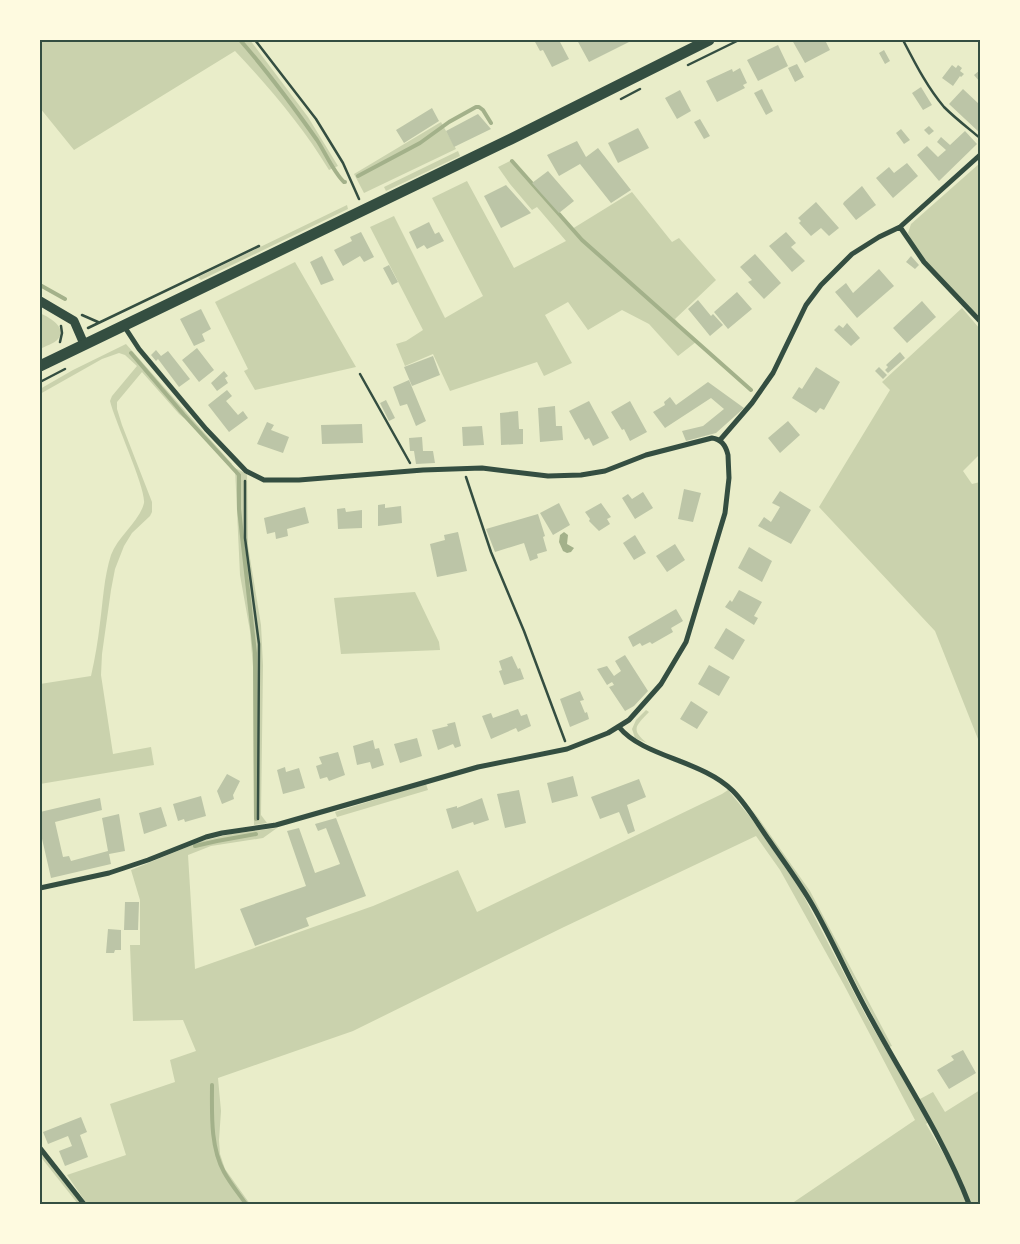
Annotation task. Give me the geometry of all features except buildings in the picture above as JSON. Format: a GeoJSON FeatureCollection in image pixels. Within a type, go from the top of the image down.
{"type":"FeatureCollection","features":[{"type":"Feature","properties":{"kind":"main road"},"geometry":{"type":"LineString","coordinates":[[40,366],[519,135],[709,40]]}},
{"type":"Feature","properties":{"kind":"street"},"geometry":{"type":"LineString","coordinates":[[720,440],[745,412],[773,373],[806,305],[821,285],[852,254],[879,237],[900,227],[980,155]]}},
{"type":"Feature","properties":{"kind":"street"},"geometry":{"type":"LineString","coordinates":[[900,227],[924,262],[980,321]]}},
{"type":"Feature","properties":{"kind":"street"},"geometry":{"type":"LineString","coordinates":[[40,301],[74,321],[84,344]]}},
{"type":"Feature","properties":{"kind":"street"},"geometry":{"type":"LineString","coordinates":[[40,888],[109,873],[206,837],[276,825],[478,767],[567,749],[619,727],[629,720],[661,684],[686,642],[721,528],[728,496],[728,455],[726,448],[720,440],[712,438],[646,455],[605,471],[581,474],[548,476],[482,468],[271,480],[259,478],[246,471],[206,429],[138,349],[124,325]]}},
{"type":"Feature","properties":{"kind":"street"},"geometry":{"type":"LineString","coordinates":[[619,727],[626,736],[639,743],[710,775],[732,790],[746,805],[813,907],[872,1020],[958,1175],[969,1204]]}},
{"type":"Feature","properties":{"kind":"street"},"geometry":{"type":"LineString","coordinates":[[40,1148],[84,1204]]}},
{"type":"Feature","properties":{"kind":"path"},"geometry":{"type":"LineString","coordinates":[[255,40],[316,119],[343,163],[364,210]]}},
{"type":"Feature","properties":{"kind":"path"},"geometry":{"type":"LineString","coordinates":[[903,40],[938,100],[980,138]]}},
{"type":"Feature","properties":{"kind":"path"},"geometry":{"type":"LineString","coordinates":[[354,200],[358,198]]}},
{"type":"Feature","properties":{"kind":"path"},"geometry":{"type":"LineString","coordinates":[[54,345],[262,244]]}},
{"type":"Feature","properties":{"kind":"path"},"geometry":{"type":"LineString","coordinates":[[360,374],[415,471]]}},
{"type":"Feature","properties":{"kind":"path"},"geometry":{"type":"LineString","coordinates":[[463,469],[491,552],[524,631],[567,749]]}},
{"type":"Feature","properties":{"kind":"path"},"geometry":{"type":"LineString","coordinates":[[246,471],[244,496],[245,538],[259,644],[258,822],[262,827]]}},
{"type":"Feature","properties":{"kind":"shaded area"},"geometry":{"type":"Polygon","coordinates":[[[40,40],[250,40],[308,117],[338,166],[329,170],[285,108],[235,51],[74,150],[40,108],[40,40]]]}},
{"type":"Feature","properties":{"kind":"shaded area"},"geometry":{"type":"Polygon","coordinates":[[[441,122],[456,149],[364,193],[354,174],[441,122]]]}},
{"type":"Feature","properties":{"kind":"shaded area"},"geometry":{"type":"Polygon","coordinates":[[[458,151],[460,156],[386,191],[384,187],[458,151]]]}},
{"type":"Feature","properties":{"kind":"shaded area"},"geometry":{"type":"Polygon","coordinates":[[[510,161],[572,229],[632,192],[672,242],[679,238],[716,280],[675,319],[696,342],[678,356],[649,324],[622,310],[588,330],[568,302],[545,315],[572,363],[544,376],[537,362],[450,391],[433,354],[405,366],[396,344],[406,341],[423,330],[370,227],[394,216],[445,318],[483,296],[432,198],[467,181],[514,268],[566,241],[537,207],[532,210],[498,167],[510,161]]]}},
{"type":"Feature","properties":{"kind":"shaded area"},"geometry":{"type":"Polygon","coordinates":[[[980,163],[980,317],[930,267],[921,256],[908,233],[911,224],[980,163]]]}},
{"type":"Feature","properties":{"kind":"shaded area"},"geometry":{"type":"Polygon","coordinates":[[[347,205],[348,209],[201,280],[198,277],[347,205]]]}},
{"type":"Feature","properties":{"kind":"shaded area"},"geometry":{"type":"Polygon","coordinates":[[[295,262],[356,367],[255,390],[244,371],[248,369],[215,302],[295,262]]]}},
{"type":"Feature","properties":{"kind":"shaded area"},"geometry":{"type":"Polygon","coordinates":[[[962,308],[980,329],[980,454],[963,471],[972,484],[980,482],[980,744],[935,631],[819,507],[890,390],[882,382],[962,308]]]}},
{"type":"Feature","properties":{"kind":"shaded area"},"geometry":{"type":"Polygon","coordinates":[[[40,313],[56,323],[61,330],[56,341],[40,349],[40,313]]]}},
{"type":"Feature","properties":{"kind":"shaded area"},"geometry":{"type":"Polygon","coordinates":[[[126,344],[232,464],[229,465],[194,426],[179,414],[142,372],[117,402],[122,425],[152,502],[152,512],[132,533],[124,546],[115,569],[102,654],[101,675],[113,754],[151,747],[154,765],[40,784],[40,684],[91,676],[105,580],[111,555],[114,548],[142,510],[144,503],[140,484],[110,401],[137,366],[125,355],[119,353],[102,359],[40,394],[40,389],[73,370],[126,344]]]}},
{"type":"Feature","properties":{"kind":"shaded area"},"geometry":{"type":"Polygon","coordinates":[[[235,468],[247,474],[248,546],[261,625],[263,665],[261,815],[267,823],[254,825],[253,667],[250,631],[240,575],[235,468]]]}},
{"type":"Feature","properties":{"kind":"shaded area"},"geometry":{"type":"Polygon","coordinates":[[[564,532],[568,535],[567,544],[574,548],[571,552],[567,553],[563,551],[559,542],[560,535],[564,532]]]}},
{"type":"Feature","properties":{"kind":"shaded area"},"geometry":{"type":"Polygon","coordinates":[[[415,592],[439,642],[440,650],[341,654],[334,598],[415,592]]]}},
{"type":"Feature","properties":{"kind":"shaded area"},"geometry":{"type":"Polygon","coordinates":[[[646,710],[649,712],[638,724],[637,731],[647,743],[635,738],[632,729],[636,720],[646,710]]]}},
{"type":"Feature","properties":{"kind":"shaded area"},"geometry":{"type":"Polygon","coordinates":[[[426,784],[428,790],[337,817],[335,812],[426,784]]]}},
{"type":"Feature","properties":{"kind":"shaded area"},"geometry":{"type":"Polygon","coordinates":[[[728,790],[751,818],[800,889],[866,1016],[913,1096],[920,1099],[933,1092],[945,1112],[980,1090],[980,1204],[791,1204],[915,1120],[844,985],[780,870],[756,836],[564,927],[353,1031],[218,1078],[221,1111],[220,1154],[225,1169],[250,1204],[87,1204],[67,1175],[126,1155],[110,1104],[175,1082],[170,1060],[196,1051],[183,1020],[133,1021],[130,945],[140,945],[140,900],[131,870],[202,841],[231,834],[277,828],[263,838],[211,846],[188,855],[195,969],[373,906],[458,870],[477,912],[728,790]],[[930,1121],[926,1124],[946,1158],[930,1121]]]}},
{"type":"Feature","properties":{"kind":"shaded area"},"geometry":{"type":"Polygon","coordinates":[[[752,809],[810,891],[892,1046],[889,1047],[832,937],[752,809]]]}},
{"type":"Feature","properties":{"kind":"shaded area"},"geometry":{"type":"Polygon","coordinates":[[[40,1151],[81,1204],[78,1204],[40,1156],[40,1151]]]}},
{"type":"Feature","properties":{"kind":"waterway"},"geometry":{"type":"LineString","coordinates":[[240,40],[289,102],[345,182]]}},
{"type":"Feature","properties":{"kind":"waterway"},"geometry":{"type":"LineString","coordinates":[[358,176],[420,143],[449,122],[476,107],[483,110],[491,123]]}},
{"type":"Feature","properties":{"kind":"waterway"},"geometry":{"type":"LineString","coordinates":[[512,161],[582,240],[751,390]]}},
{"type":"Feature","properties":{"kind":"waterway"},"geometry":{"type":"LineString","coordinates":[[40,285],[65,299]]}},
{"type":"Feature","properties":{"kind":"waterway"},"geometry":{"type":"LineString","coordinates":[[131,353],[239,475],[239,509],[255,653],[256,819]]}},
{"type":"Feature","properties":{"kind":"waterway"},"geometry":{"type":"LineString","coordinates":[[195,846],[256,834]]}},
{"type":"Feature","properties":{"kind":"waterway"},"geometry":{"type":"LineString","coordinates":[[212,1085],[213,1129],[219,1162],[246,1204]]}}]}
